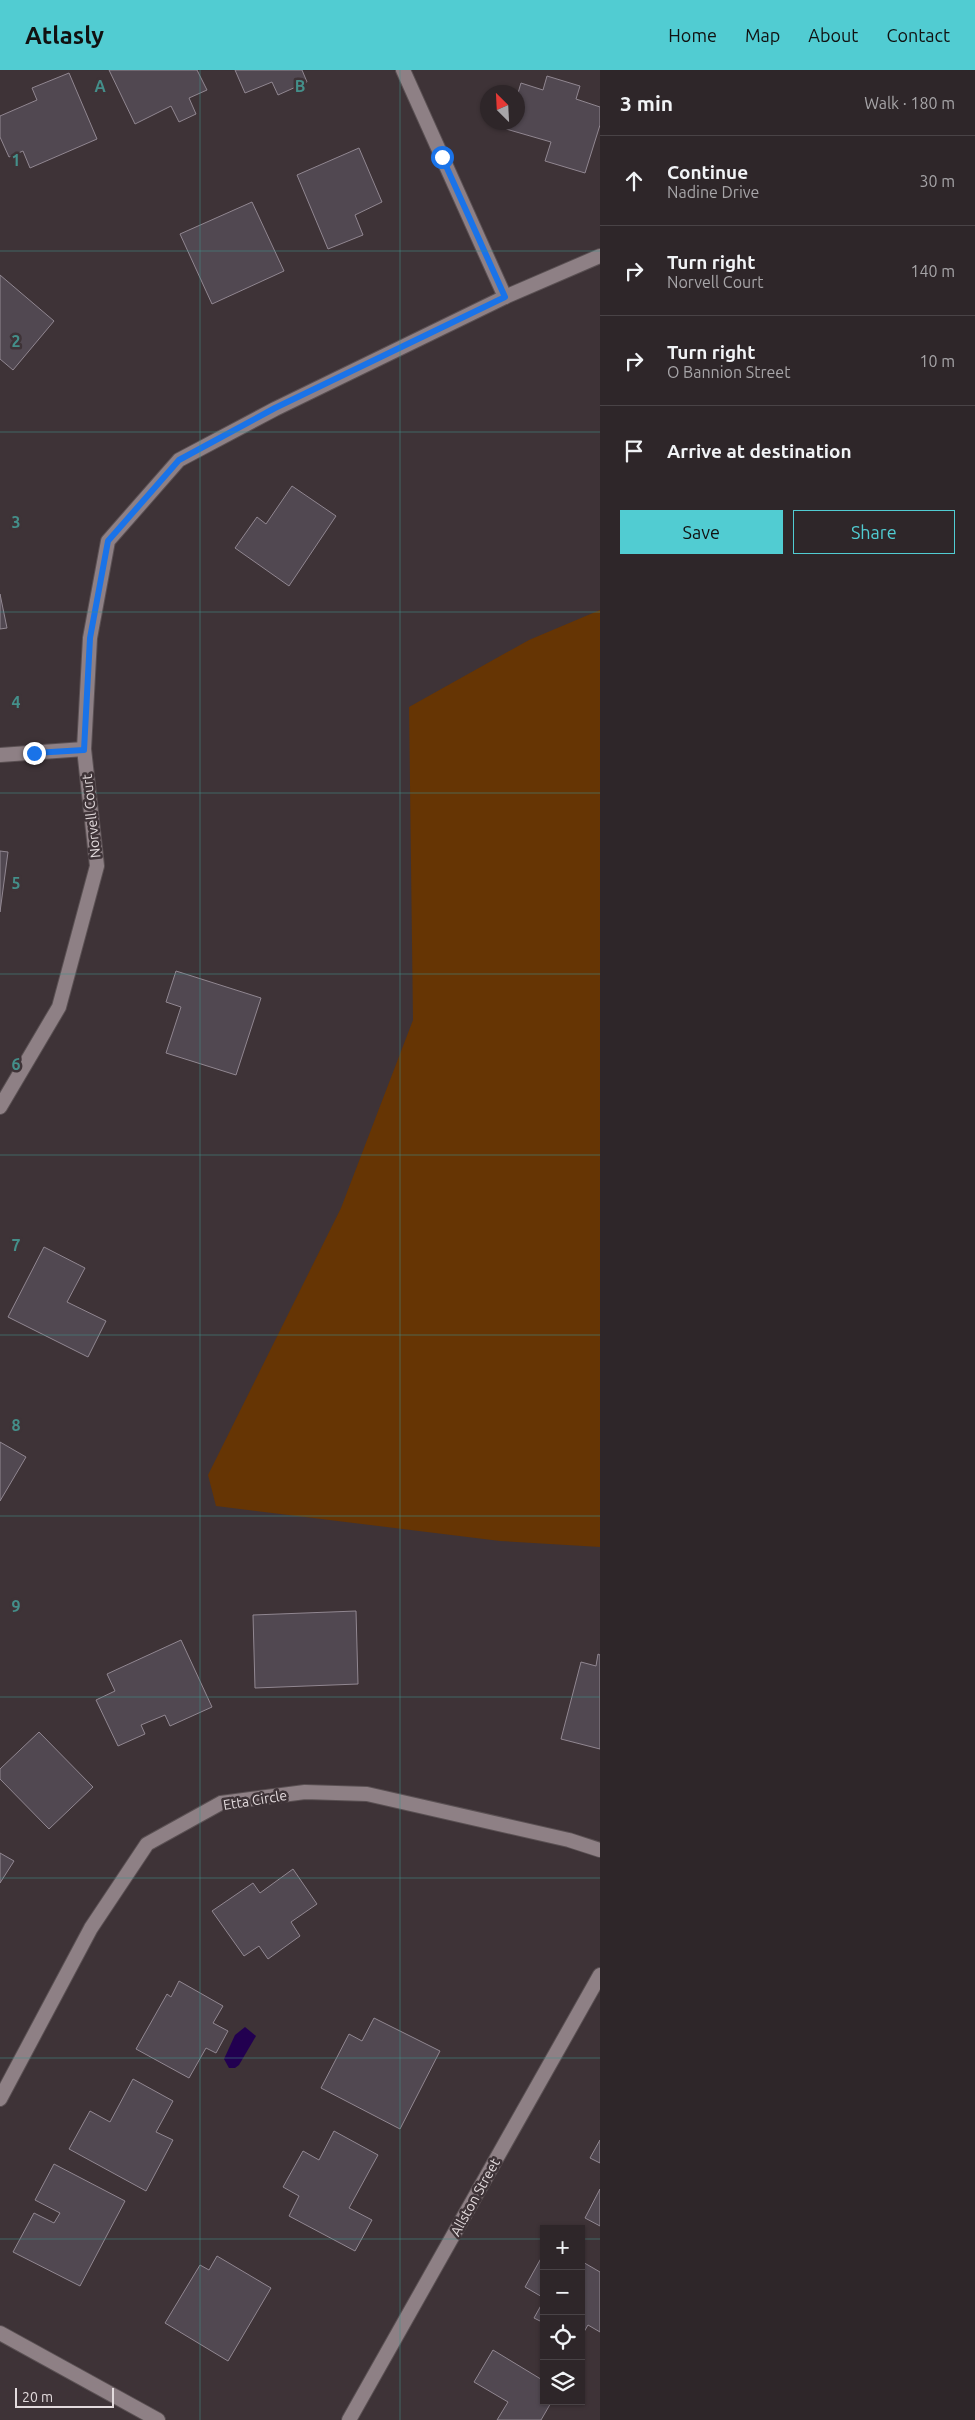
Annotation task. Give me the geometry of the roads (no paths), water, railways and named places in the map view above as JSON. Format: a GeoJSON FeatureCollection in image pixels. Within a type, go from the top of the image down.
{"type":"FeatureCollection","features":[{"type":"Feature","properties":{"kind":"street"},"geometry":{"type":"LineString","coordinates":[[403,70],[505,297]]}},
{"type":"Feature","properties":{"kind":"street","name":"Norvell Court"},"geometry":{"type":"LineString","coordinates":[[0,1108],[59,1007],[96,866],[84,750],[90,638],[108,541],[179,460],[275,408],[505,297],[600,256]]}},
{"type":"Feature","properties":{"kind":"street"},"geometry":{"type":"LineString","coordinates":[[0,755],[84,750]]}},
{"type":"Feature","properties":{"kind":"street","name":"Etta Circle"},"geometry":{"type":"LineString","coordinates":[[0,2099],[91,1928],[147,1844],[221,1803],[305,1792],[367,1794],[569,1840],[600,1850]]}},
{"type":"Feature","properties":{"kind":"street","name":"Allston Street"},"geometry":{"type":"LineString","coordinates":[[349,2420],[600,1975]]}},
{"type":"Feature","properties":{"kind":"street"},"geometry":{"type":"LineString","coordinates":[[0,2333],[158,2420]]}}]}
